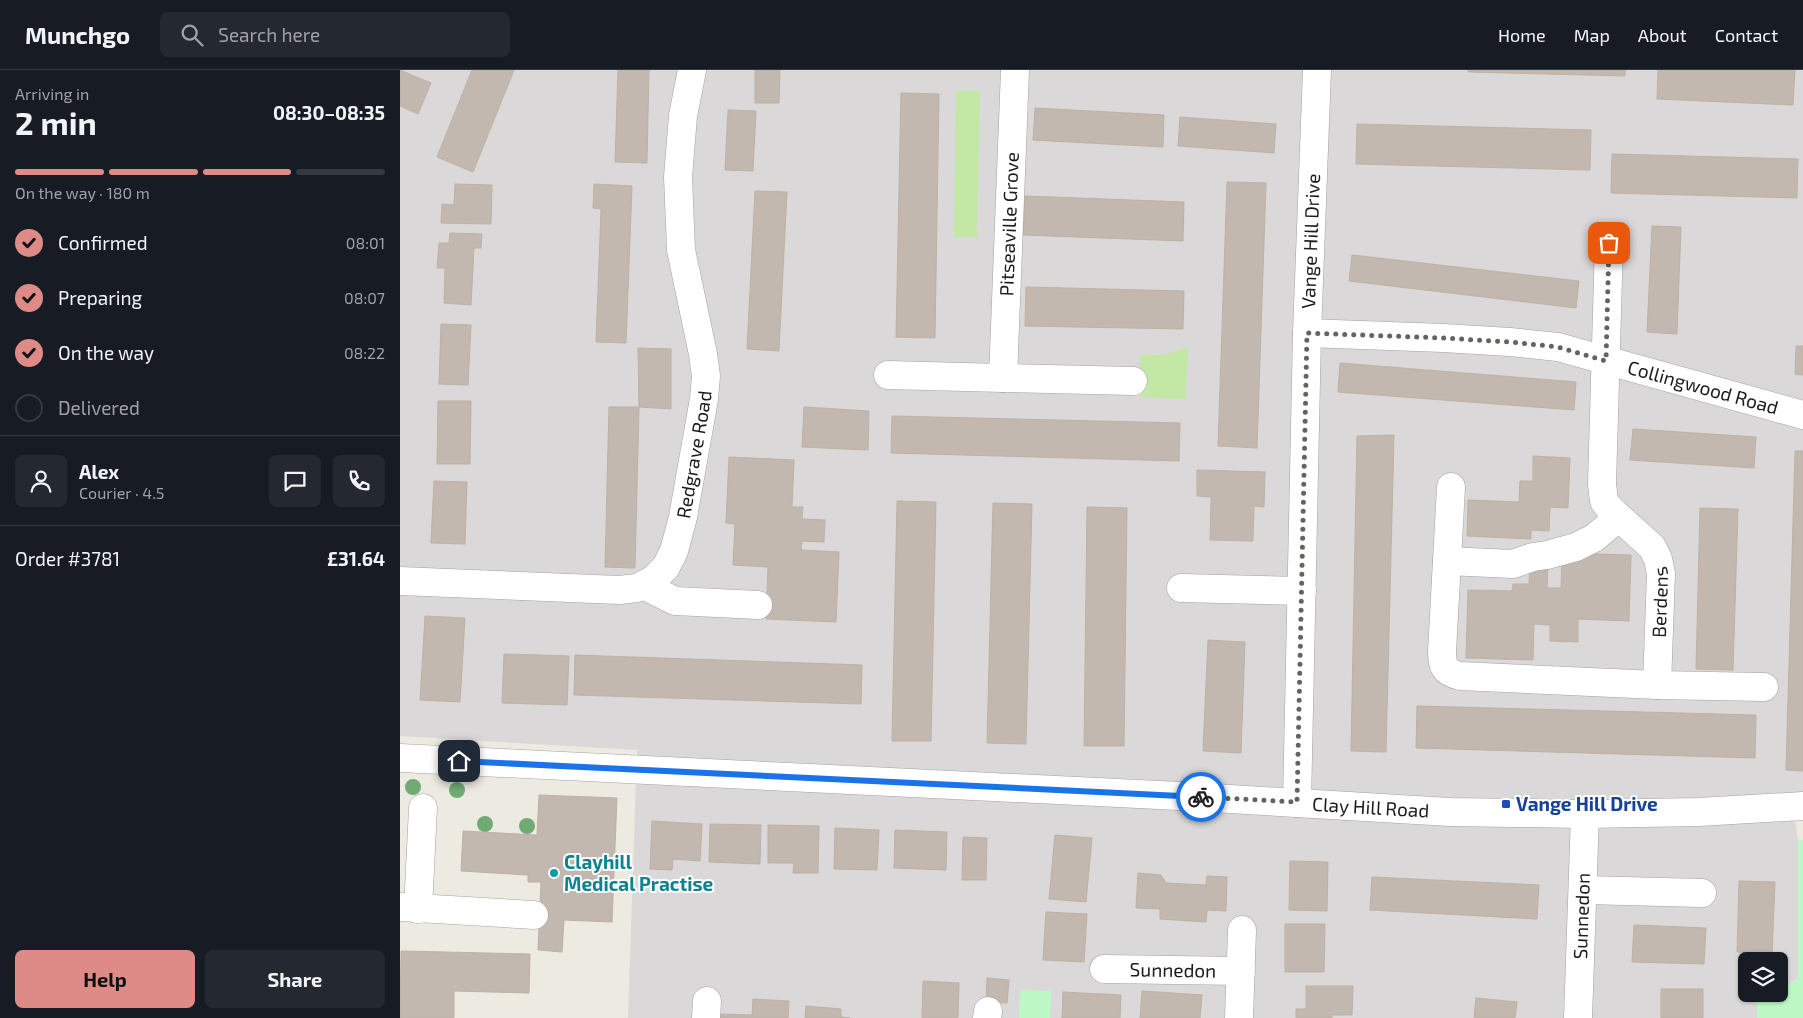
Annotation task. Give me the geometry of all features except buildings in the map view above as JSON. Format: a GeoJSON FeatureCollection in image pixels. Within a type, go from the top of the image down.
{"type":"FeatureCollection","features":[{"type":"Feature","properties":{"kind":"street","name":"Redgrave Road"},"geometry":{"type":"LineString","coordinates":[[400,581],[619,590],[637,588],[654,579],[666,567],[674,551],[683,517],[704,399],[706,376],[681,250],[678,176],[683,116],[692,70]]}},
{"type":"Feature","properties":{"kind":"street","name":"Pitseaville Grove"},"geometry":{"type":"LineString","coordinates":[[1003,378],[1015,70]]}},
{"type":"Feature","properties":{"kind":"street","name":"Vange Hill Drive"},"geometry":{"type":"LineString","coordinates":[[1297,802],[1307,333],[1317,70]]}},
{"type":"Feature","properties":{"kind":"street","name":"Berdens"},"geometry":{"type":"LineString","coordinates":[[1609,243],[1602,484],[1604,500],[1618,518],[1652,547],[1658,559],[1661,574],[1657,685]]}},
{"type":"Feature","properties":{"kind":"street","name":"Collingwood Road"},"geometry":{"type":"LineString","coordinates":[[1307,333],[1443,338],[1558,347],[1803,415]]}},
{"type":"Feature","properties":{"kind":"street"},"geometry":{"type":"LineString","coordinates":[[888,375],[1133,381]]}},
{"type":"Feature","properties":{"kind":"street"},"geometry":{"type":"LineString","coordinates":[[1451,487],[1442,652],[1443,666],[1450,673],[1460,676],[1657,685],[1764,687]]}},
{"type":"Feature","properties":{"kind":"street"},"geometry":{"type":"LineString","coordinates":[[1447,561],[1513,564],[1533,557],[1576,547],[1594,538],[1618,518]]}},
{"type":"Feature","properties":{"kind":"street"},"geometry":{"type":"LineString","coordinates":[[643,585],[676,601],[758,605]]}},
{"type":"Feature","properties":{"kind":"street"},"geometry":{"type":"LineString","coordinates":[[1181,588],[1302,591]]}},
{"type":"Feature","properties":{"kind":"street","name":"Clay Hill Road"},"geometry":{"type":"LineString","coordinates":[[400,758],[1297,802],[1450,812],[1585,814],[1699,812],[1803,806]]}},
{"type":"Feature","properties":{"kind":"street"},"geometry":{"type":"LineString","coordinates":[[423,808],[409,908],[534,915]]}},
{"type":"Feature","properties":{"kind":"street","name":"Sunnedon"},"geometry":{"type":"LineString","coordinates":[[1578,1018],[1584,890],[1585,814]]}},
{"type":"Feature","properties":{"kind":"street"},"geometry":{"type":"LineString","coordinates":[[1584,890],[1702,893]]}},
{"type":"Feature","properties":{"kind":"street","name":"Sunnedon"},"geometry":{"type":"LineString","coordinates":[[1239,1018],[1242,930]]}},
{"type":"Feature","properties":{"kind":"street","name":"Sunnedon"},"geometry":{"type":"LineString","coordinates":[[1104,969],[1240,971]]}},
{"type":"Feature","properties":{"kind":"shaded area"},"geometry":{"type":"Polygon","coordinates":[[[400,70],[1803,70],[1803,797],[1792,798],[1798,840],[1798,979],[1788,984],[1788,952],[1738,952],[1738,1002],[1757,1002],[1757,1018],[628,1018],[637,750],[400,736],[400,70]],[[1140,354],[1140,397],[1164,355],[1140,354]]]}},
{"type":"Feature","properties":{"kind":"green space"},"geometry":{"type":"Polygon","coordinates":[[[956,91],[980,91],[977,237],[954,237],[956,91]]]}},
{"type":"Feature","properties":{"kind":"green space"},"geometry":{"type":"Polygon","coordinates":[[[1188,347],[1186,399],[1140,397],[1140,354],[1164,355],[1188,347]]]}},
{"type":"Feature","properties":{"kind":"green space"},"geometry":{"type":"Polygon","coordinates":[[[1798,840],[1803,840],[1803,1018],[1757,1018],[1757,1002],[1788,1002],[1788,984],[1798,979],[1798,840]]]}},
{"type":"Feature","properties":{"kind":"green space"},"geometry":{"type":"Polygon","coordinates":[[[1020,990],[1051,991],[1050,1018],[1019,1018],[1020,990]]]}},
{"type":"Feature","properties":{"kind":"way so far"},"geometry":{"type":"LineString","coordinates":[[1201,797],[1297,802],[1307,333],[1510,342],[1558,347],[1606,361],[1609,243]]}},
{"type":"Feature","properties":{"kind":"place","name":"Vange Hill Drive"},"geometry":{"type":"Point","coordinates":[1506,804]}},
{"type":"Feature","properties":{"kind":"place","name":"Clayhill Medical Practise"},"geometry":{"type":"Point","coordinates":[554,873]}},
{"type":"Feature","properties":{"kind":"route"},"geometry":{"type":"LineString","coordinates":[[459,761],[1201,797]]}}]}
